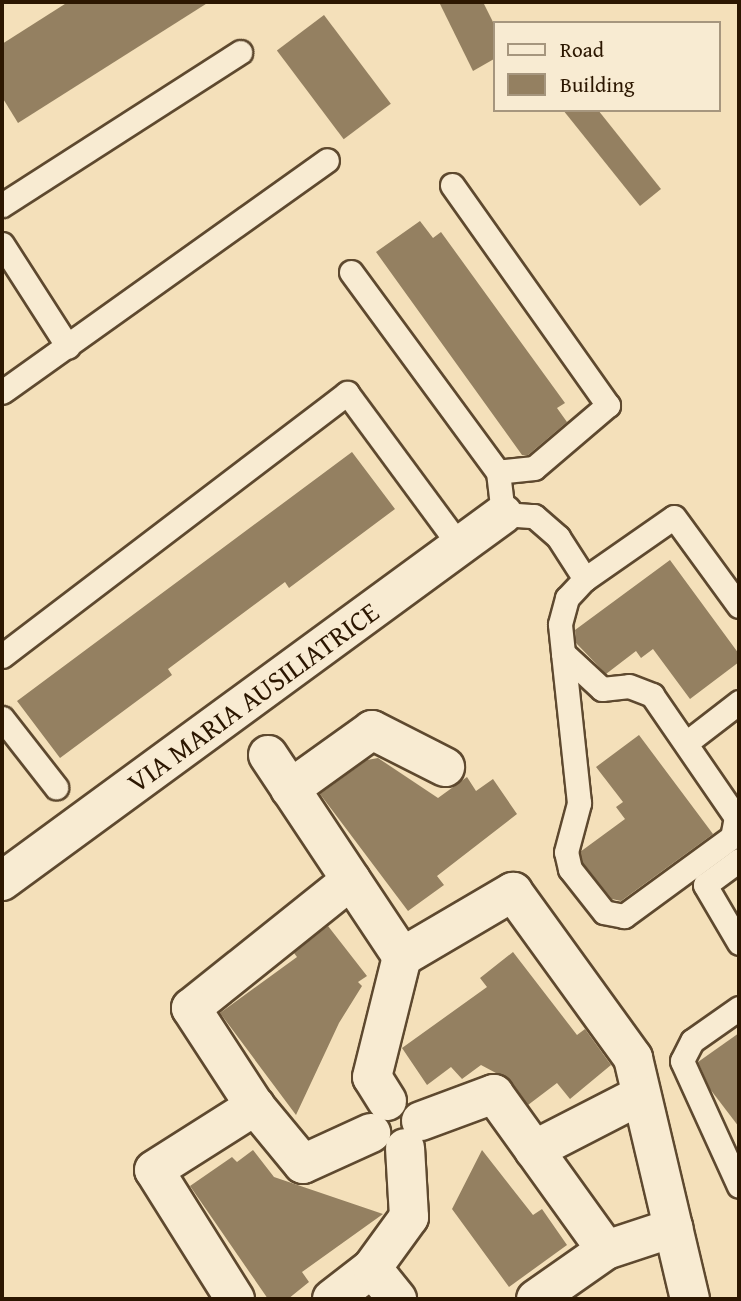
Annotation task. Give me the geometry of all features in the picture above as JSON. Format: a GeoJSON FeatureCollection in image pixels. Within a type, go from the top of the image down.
{"type":"FeatureCollection","features":[{"type":"Feature","properties":{"kind":"street","name":"VIA MARIA AUSILIATRICE"},"geometry":{"type":"LineString","coordinates":[[2,881],[503,514]]}},
{"type":"Feature","properties":{"kind":"street"},"geometry":{"type":"LineString","coordinates":[[290,789],[372,730],[445,767]]}},
{"type":"Feature","properties":{"kind":"street"},"geometry":{"type":"LineString","coordinates":[[268,755],[402,957]]}},
{"type":"Feature","properties":{"kind":"street"},"geometry":{"type":"LineString","coordinates":[[332,1299],[372,1268],[409,1217],[412,1105],[379,1117],[303,1164],[255,1106],[191,1008],[352,880]]}},
{"type":"Feature","properties":{"kind":"street"},"geometry":{"type":"LineString","coordinates":[[379,1117],[372,1077],[402,957],[513,892],[633,1058],[690,1299]]}},
{"type":"Feature","properties":{"kind":"street"},"geometry":{"type":"LineString","coordinates":[[413,1135],[494,1094],[606,1250]]}},
{"type":"Feature","properties":{"kind":"street"},"geometry":{"type":"LineString","coordinates":[[534,1150],[641,1095]]}},
{"type":"Feature","properties":{"kind":"street"},"geometry":{"type":"LineString","coordinates":[[235,1299],[154,1170],[255,1106]]}},
{"type":"Feature","properties":{"kind":"street"},"geometry":{"type":"LineString","coordinates":[[536,1299],[606,1250],[673,1228]]}},
{"type":"Feature","properties":{"kind":"street"},"geometry":{"type":"LineString","coordinates":[[372,1268],[397,1299]]}},
{"type":"Feature","properties":{"kind":"lane"},"geometry":{"type":"LineString","coordinates":[[2,205],[240,52]]}},
{"type":"Feature","properties":{"kind":"lane"},"geometry":{"type":"LineString","coordinates":[[2,391],[68,347],[327,160]]}},
{"type":"Feature","properties":{"kind":"lane"},"geometry":{"type":"LineString","coordinates":[[453,185],[608,405],[534,468],[498,472]]}},
{"type":"Feature","properties":{"kind":"lane"},"geometry":{"type":"LineString","coordinates":[[2,244],[68,347]]}},
{"type":"Feature","properties":{"kind":"lane"},"geometry":{"type":"LineString","coordinates":[[351,272],[498,472],[503,514],[534,516],[558,537],[584,579]]}},
{"type":"Feature","properties":{"kind":"lane"},"geometry":{"type":"LineString","coordinates":[[2,656],[346,393],[460,546]]}},
{"type":"Feature","properties":{"kind":"lane"},"geometry":{"type":"LineString","coordinates":[[563,653],[602,689],[629,686],[652,695],[736,817],[732,837],[624,916],[613,917],[570,869],[566,852],[579,803],[563,653],[560,624],[567,598],[584,579],[674,517],[739,606]]}},
{"type":"Feature","properties":{"kind":"lane"},"geometry":{"type":"LineString","coordinates":[[686,743],[739,702]]}},
{"type":"Feature","properties":{"kind":"lane"},"geometry":{"type":"LineString","coordinates":[[2,718],[57,787]]}},
{"type":"Feature","properties":{"kind":"lane"},"geometry":{"type":"LineString","coordinates":[[739,860],[705,886],[739,943]]}},
{"type":"Feature","properties":{"kind":"lane"},"geometry":{"type":"LineString","coordinates":[[739,1007],[692,1041],[682,1060],[739,1186]]}},
{"type":"Feature","properties":{"kind":"building"},"geometry":{"type":"Polygon","coordinates":[[[68,2],[209,2],[18,123],[2,97],[2,44],[68,2]]]}},
{"type":"Feature","properties":{"kind":"building"},"geometry":{"type":"Polygon","coordinates":[[[439,2],[483,2],[492,21],[492,60],[473,71],[439,2]]]}},
{"type":"Feature","properties":{"kind":"building"},"geometry":{"type":"Polygon","coordinates":[[[324,15],[391,104],[344,139],[277,51],[324,15]]]}},
{"type":"Feature","properties":{"kind":"building"},"geometry":{"type":"Polygon","coordinates":[[[565,112],[600,112],[661,189],[640,206],[565,112]]]}},
{"type":"Feature","properties":{"kind":"building"},"geometry":{"type":"Polygon","coordinates":[[[420,221],[433,238],[441,232],[565,403],[557,408],[567,422],[528,455],[522,455],[376,252],[420,221]]]}},
{"type":"Feature","properties":{"kind":"building"},"geometry":{"type":"Polygon","coordinates":[[[352,452],[395,509],[289,588],[285,582],[168,669],[172,675],[60,758],[17,701],[352,452]]]}},
{"type":"Feature","properties":{"kind":"building"},"geometry":{"type":"Polygon","coordinates":[[[670,560],[739,654],[739,662],[690,699],[653,649],[641,658],[636,651],[606,674],[576,643],[575,630],[670,560]]]}},
{"type":"Feature","properties":{"kind":"building"},"geometry":{"type":"Polygon","coordinates":[[[639,735],[713,834],[621,901],[612,899],[583,863],[580,852],[625,819],[616,807],[623,802],[596,767],[639,735]]]}},
{"type":"Feature","properties":{"kind":"building"},"geometry":{"type":"Polygon","coordinates":[[[378,758],[438,798],[467,777],[476,791],[493,779],[517,814],[437,876],[444,885],[408,911],[320,794],[367,760],[378,758]]]}},
{"type":"Feature","properties":{"kind":"building"},"geometry":{"type":"Polygon","coordinates":[[[328,926],[367,976],[358,982],[362,986],[339,1023],[296,1115],[220,1013],[297,957],[294,953],[328,926]]]}},
{"type":"Feature","properties":{"kind":"building"},"geometry":{"type":"Polygon","coordinates":[[[513,952],[577,1035],[585,1029],[611,1065],[570,1099],[557,1083],[528,1105],[511,1081],[481,1065],[462,1079],[451,1067],[427,1085],[402,1048],[487,987],[480,978],[513,952]]]}},
{"type":"Feature","properties":{"kind":"building"},"geometry":{"type":"Polygon","coordinates":[[[739,1033],[739,1127],[710,1089],[698,1062],[739,1033]]]}},
{"type":"Feature","properties":{"kind":"building"},"geometry":{"type":"Polygon","coordinates":[[[253,1150],[274,1177],[383,1214],[302,1272],[309,1282],[288,1299],[268,1299],[190,1186],[232,1157],[237,1162],[253,1150]]]}},
{"type":"Feature","properties":{"kind":"building"},"geometry":{"type":"Polygon","coordinates":[[[482,1150],[533,1215],[542,1209],[567,1245],[509,1287],[452,1209],[482,1150]]]}}]}
